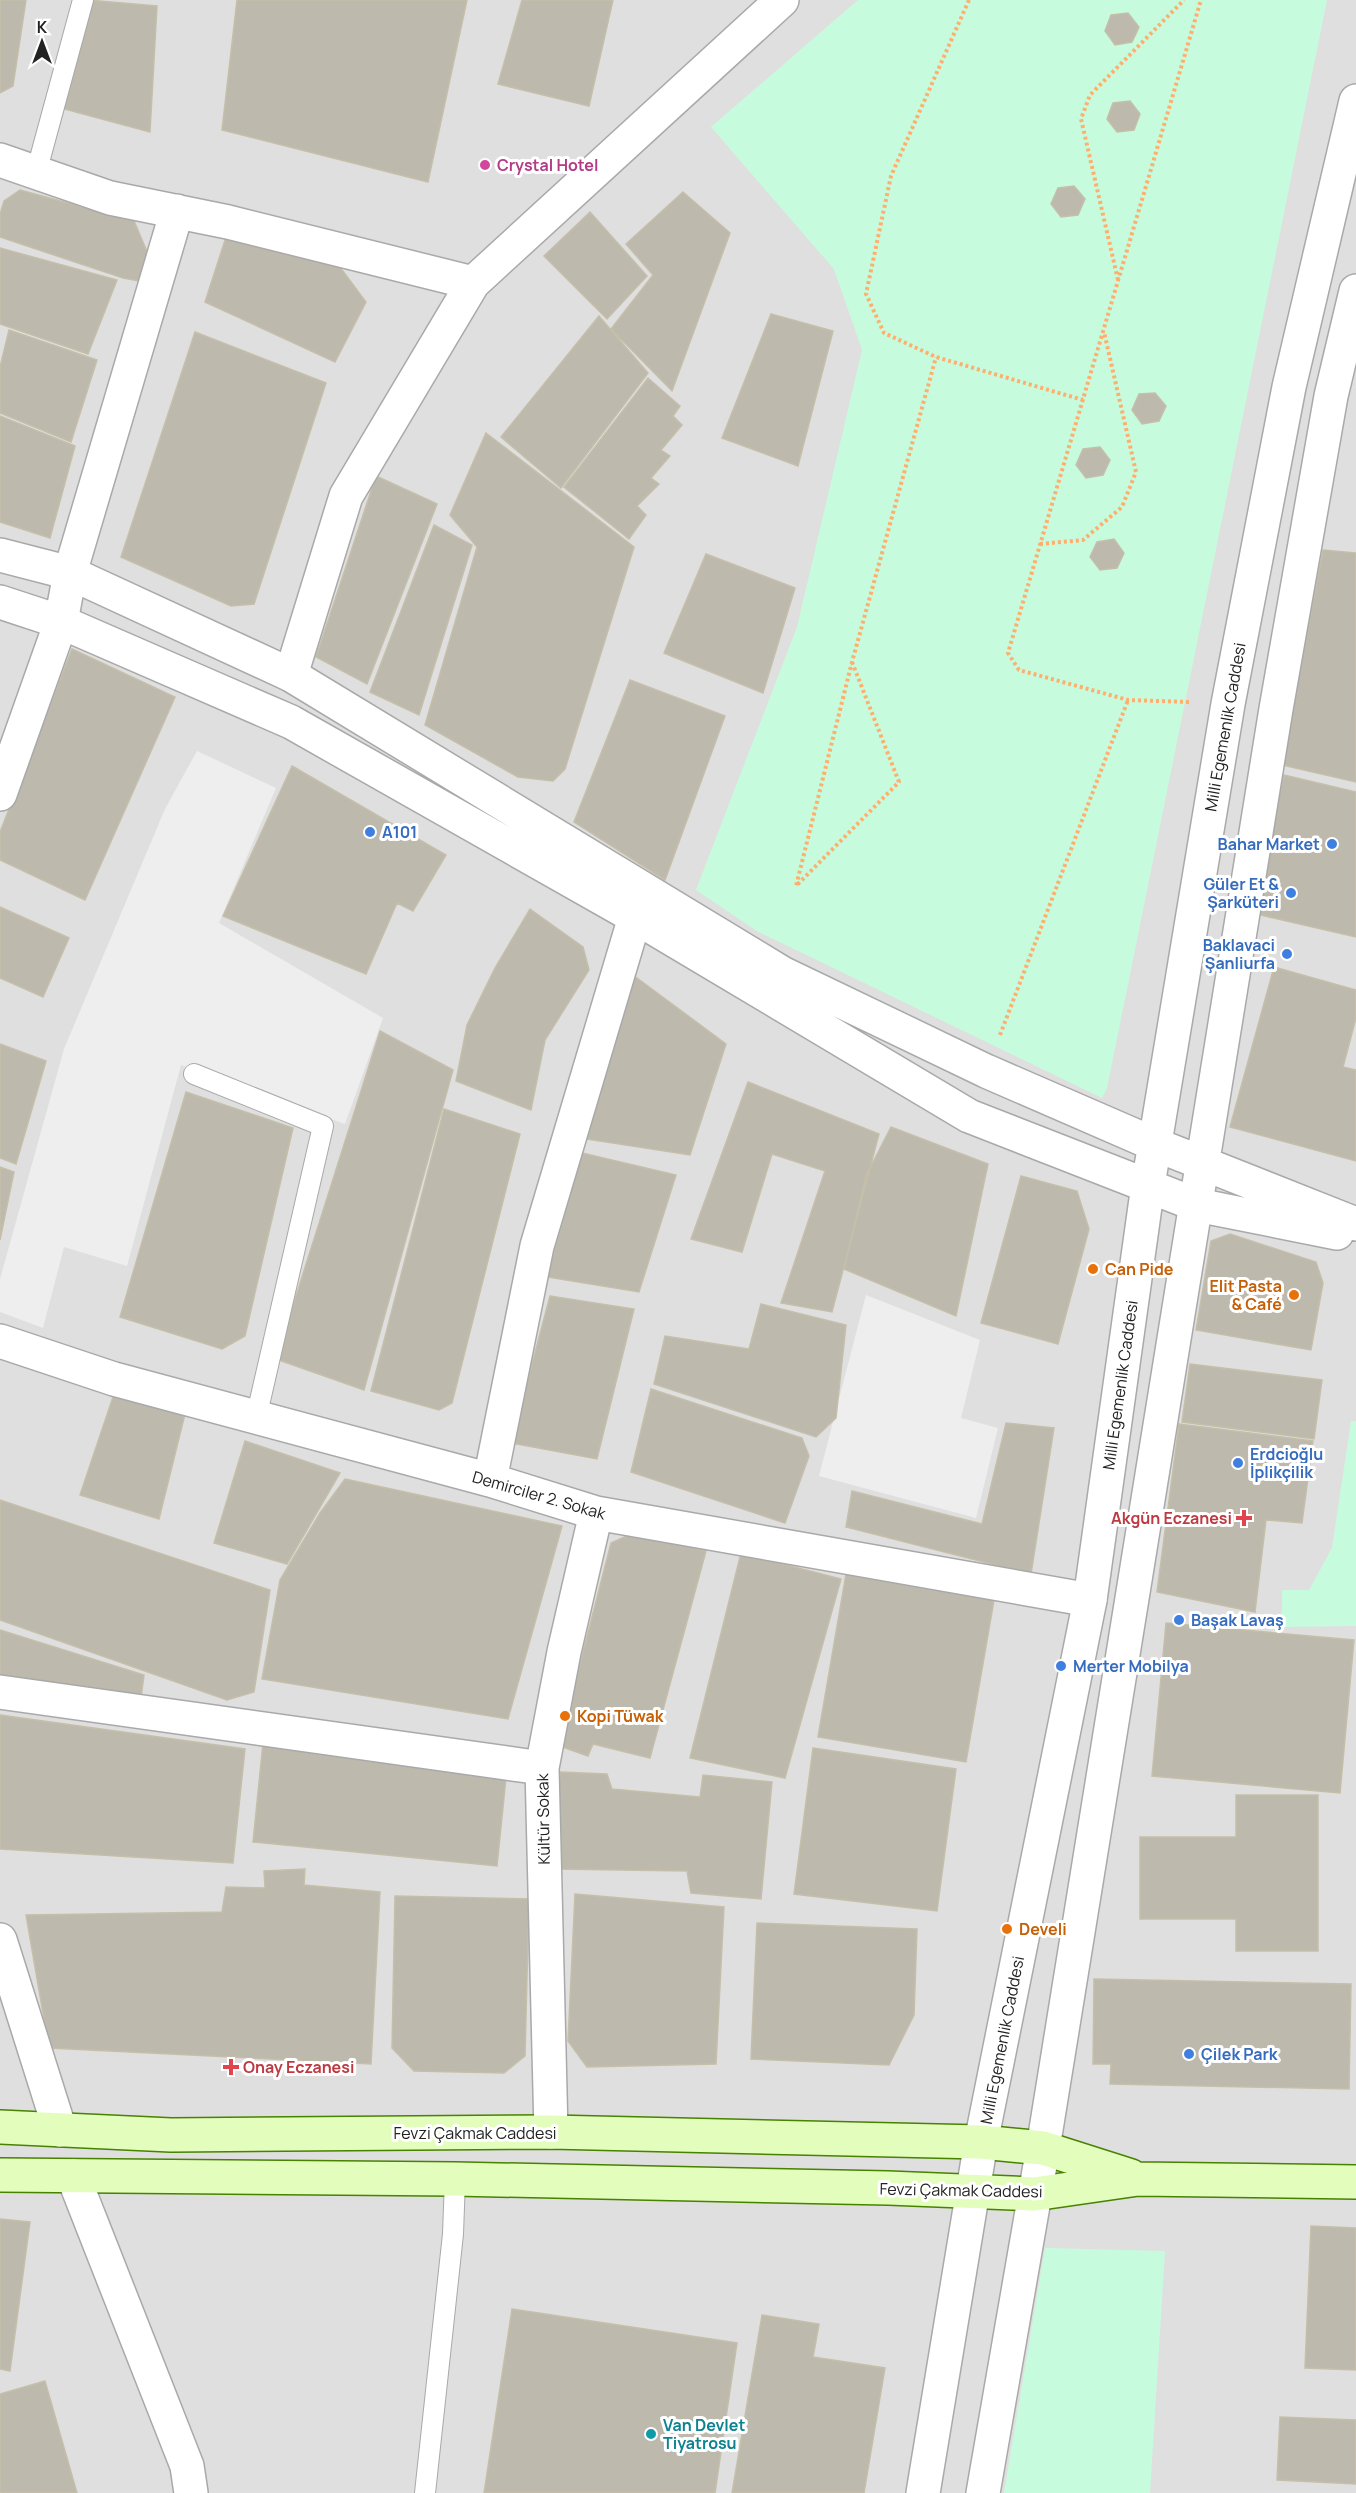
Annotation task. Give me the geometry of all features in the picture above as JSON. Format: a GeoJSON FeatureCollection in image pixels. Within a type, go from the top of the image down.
{"type":"FeatureCollection","features":[{"type":"Feature","properties":{"kind":"main road","name":"Fevzi Çakmak Caddesi"},"geometry":{"type":"LineString","coordinates":[[0,2127],[171,2135],[551,2132],[981,2142],[1043,2148],[1138,2179]]}},
{"type":"Feature","properties":{"kind":"main road","name":"Fevzi Çakmak Caddesi"},"geometry":{"type":"LineString","coordinates":[[0,2175],[455,2179],[888,2188],[1035,2194],[1138,2179]]}},
{"type":"Feature","properties":{"kind":"main road"},"geometry":{"type":"LineString","coordinates":[[1138,2179],[1356,2182]]}},
{"type":"Feature","properties":{"kind":"street"},"geometry":{"type":"LineString","coordinates":[[291,675],[346,496],[473,283],[782,0]]}},
{"type":"Feature","properties":{"kind":"street","name":"Milli Egemenlik Caddesi"},"geometry":{"type":"LineString","coordinates":[[923,2493],[981,2142],[1090,1600],[1154,1144],[1228,704],[1289,387],[1356,101]]}},
{"type":"Feature","properties":{"kind":"street"},"geometry":{"type":"LineString","coordinates":[[0,160],[110,198],[177,211],[473,283]]}},
{"type":"Feature","properties":{"kind":"street"},"geometry":{"type":"LineString","coordinates":[[0,794],[61,622],[70,573],[177,211]]}},
{"type":"Feature","properties":{"kind":"street"},"geometry":{"type":"LineString","coordinates":[[983,2493],[1043,2148],[1276,709],[1331,396],[1356,291]]}},
{"type":"Feature","properties":{"kind":"street"},"geometry":{"type":"LineString","coordinates":[[0,555],[70,573],[291,675],[782,973],[986,1071],[1154,1144],[1356,1224]]}},
{"type":"Feature","properties":{"kind":"street"},"geometry":{"type":"LineString","coordinates":[[0,602],[61,622],[291,722],[635,917],[969,1116],[1197,1205],[1356,1236]]}},
{"type":"Feature","properties":{"kind":"street"},"geometry":{"type":"LineString","coordinates":[[490,1480],[537,1246],[635,917]]}},
{"type":"Feature","properties":{"kind":"street","name":"Demirciler 2. Sokak"},"geometry":{"type":"LineString","coordinates":[[0,1341],[114,1380],[490,1480],[596,1513],[1090,1600]]}},
{"type":"Feature","properties":{"kind":"street","name":"Kültür Sokak"},"geometry":{"type":"LineString","coordinates":[[551,2132],[542,1768],[564,1652],[596,1513]]}},
{"type":"Feature","properties":{"kind":"street"},"geometry":{"type":"LineString","coordinates":[[0,1692],[542,1768]]}},
{"type":"Feature","properties":{"kind":"street"},"geometry":{"type":"LineString","coordinates":[[0,1940],[60,2130]]}},
{"type":"Feature","properties":{"kind":"street"},"geometry":{"type":"LineString","coordinates":[[73,2176],[187,2466],[191,2493]]}},
{"type":"Feature","properties":{"kind":"lane"},"geometry":{"type":"LineString","coordinates":[[36,173],[83,0]]}},
{"type":"Feature","properties":{"kind":"lane"},"geometry":{"type":"LineString","coordinates":[[194,1074],[323,1126],[256,1418]]}},
{"type":"Feature","properties":{"kind":"lane"},"geometry":{"type":"LineString","coordinates":[[425,2493],[453,2234],[455,2179]]}},
{"type":"Feature","properties":{"kind":"path"},"geometry":{"type":"LineString","coordinates":[[969,0],[891,176],[866,294],[884,333],[936,357],[1083,400]]}},
{"type":"Feature","properties":{"kind":"path"},"geometry":{"type":"LineString","coordinates":[[1118,281],[1081,119],[1090,95],[1184,0]]}},
{"type":"Feature","properties":{"kind":"path"},"geometry":{"type":"LineString","coordinates":[[1201,0],[1008,653],[1019,670],[1128,700],[1228,704]]}},
{"type":"Feature","properties":{"kind":"path"},"geometry":{"type":"LineString","coordinates":[[1040,544],[1083,540],[1122,507],[1136,472],[1103,332]]}},
{"type":"Feature","properties":{"kind":"path"},"geometry":{"type":"LineString","coordinates":[[852,662],[899,782],[796,886],[852,662],[936,357]]}},
{"type":"Feature","properties":{"kind":"path"},"geometry":{"type":"LineString","coordinates":[[986,1071],[1128,700]]}},
{"type":"Feature","properties":{"kind":"shaded area"},"geometry":{"type":"Polygon","coordinates":[[[0,0],[1356,0],[1356,2493],[0,2493],[0,0]]]}},
{"type":"Feature","properties":{"kind":"shaded area"},"geometry":{"type":"Polygon","coordinates":[[[197,751],[276,788],[219,923],[383,1018],[345,1124],[181,1065],[127,1266],[64,1247],[43,1328],[0,1312],[0,1279],[64,1049],[165,809],[197,751]]]}},
{"type":"Feature","properties":{"kind":"shaded area"},"geometry":{"type":"Polygon","coordinates":[[[866,1295],[980,1340],[961,1418],[998,1428],[976,1518],[819,1476],[866,1295]]]}},
{"type":"Feature","properties":{"kind":"green space"},"geometry":{"type":"Polygon","coordinates":[[[858,0],[1327,0],[1107,1088],[1102,1098],[757,931],[696,890],[797,627],[862,350],[834,269],[711,127],[858,0]]]}},
{"type":"Feature","properties":{"kind":"green space"},"geometry":{"type":"Polygon","coordinates":[[[1351,1421],[1356,1421],[1356,1626],[1282,1627],[1282,1590],[1309,1590],[1332,1548],[1351,1421]]]}},
{"type":"Feature","properties":{"kind":"green space"},"geometry":{"type":"Polygon","coordinates":[[[1045,2248],[1165,2251],[1150,2493],[1004,2493],[1045,2248]]]}},
{"type":"Feature","properties":{"kind":"building"},"geometry":{"type":"Polygon","coordinates":[[[0,0],[26,0],[13,86],[0,93],[0,0]]]}},
{"type":"Feature","properties":{"kind":"building"},"geometry":{"type":"Polygon","coordinates":[[[88,0],[157,6],[150,132],[57,107],[88,0]]]}},
{"type":"Feature","properties":{"kind":"building"},"geometry":{"type":"Polygon","coordinates":[[[237,0],[467,0],[428,182],[222,130],[237,0]]]}},
{"type":"Feature","properties":{"kind":"building"},"geometry":{"type":"Polygon","coordinates":[[[522,0],[613,0],[589,106],[498,84],[522,0]]]}},
{"type":"Feature","properties":{"kind":"building"},"geometry":{"type":"Polygon","coordinates":[[[1128,13],[1139,27],[1132,42],[1115,45],[1105,31],[1111,15],[1128,13]]]}},
{"type":"Feature","properties":{"kind":"building"},"geometry":{"type":"Polygon","coordinates":[[[1130,101],[1140,114],[1134,130],[1117,132],[1107,119],[1113,103],[1130,101]]]}},
{"type":"Feature","properties":{"kind":"building"},"geometry":{"type":"Polygon","coordinates":[[[1074,186],[1085,199],[1078,215],[1061,217],[1051,204],[1058,188],[1074,186]]]}},
{"type":"Feature","properties":{"kind":"building"},"geometry":{"type":"Polygon","coordinates":[[[20,190],[134,221],[148,254],[139,281],[123,278],[0,237],[0,214],[4,201],[20,190]]]}},
{"type":"Feature","properties":{"kind":"building"},"geometry":{"type":"Polygon","coordinates":[[[683,192],[730,233],[672,391],[611,329],[653,275],[626,244],[683,192]]]}},
{"type":"Feature","properties":{"kind":"building"},"geometry":{"type":"Polygon","coordinates":[[[590,212],[647,276],[607,319],[544,256],[590,212]]]}},
{"type":"Feature","properties":{"kind":"building"},"geometry":{"type":"Polygon","coordinates":[[[226,237],[334,259],[366,302],[335,362],[205,302],[226,237]]]}},
{"type":"Feature","properties":{"kind":"building"},"geometry":{"type":"Polygon","coordinates":[[[0,248],[117,280],[88,354],[0,324],[0,248]]]}},
{"type":"Feature","properties":{"kind":"building"},"geometry":{"type":"Polygon","coordinates":[[[771,314],[833,331],[798,466],[722,438],[771,314]]]}},
{"type":"Feature","properties":{"kind":"building"},"geometry":{"type":"Polygon","coordinates":[[[599,316],[648,373],[561,488],[501,437],[599,316]]]}},
{"type":"Feature","properties":{"kind":"building"},"geometry":{"type":"Polygon","coordinates":[[[9,330],[97,360],[71,442],[0,413],[0,367],[9,330]]]}},
{"type":"Feature","properties":{"kind":"building"},"geometry":{"type":"Polygon","coordinates":[[[195,332],[326,383],[254,604],[231,606],[121,557],[195,332]]]}},
{"type":"Feature","properties":{"kind":"building"},"geometry":{"type":"Polygon","coordinates":[[[648,378],[680,406],[673,416],[682,425],[661,450],[670,456],[651,478],[659,484],[637,506],[646,515],[629,539],[564,487],[648,378]]]}},
{"type":"Feature","properties":{"kind":"building"},"geometry":{"type":"Polygon","coordinates":[[[1155,393],[1166,406],[1159,421],[1142,424],[1132,410],[1139,394],[1155,393]]]}},
{"type":"Feature","properties":{"kind":"building"},"geometry":{"type":"Polygon","coordinates":[[[0,416],[75,446],[50,538],[0,522],[0,416]]]}},
{"type":"Feature","properties":{"kind":"building"},"geometry":{"type":"Polygon","coordinates":[[[486,433],[634,547],[565,769],[553,781],[518,777],[425,725],[477,547],[450,515],[486,433]]]}},
{"type":"Feature","properties":{"kind":"building"},"geometry":{"type":"Polygon","coordinates":[[[1100,447],[1110,460],[1103,475],[1086,478],[1076,465],[1083,449],[1100,447]]]}},
{"type":"Feature","properties":{"kind":"building"},"geometry":{"type":"Polygon","coordinates":[[[376,476],[437,504],[367,684],[316,657],[376,476]]]}},
{"type":"Feature","properties":{"kind":"building"},"geometry":{"type":"Polygon","coordinates":[[[434,525],[472,545],[419,715],[370,692],[434,525]]]}},
{"type":"Feature","properties":{"kind":"building"},"geometry":{"type":"Polygon","coordinates":[[[1114,539],[1124,553],[1117,568],[1100,570],[1090,557],[1097,542],[1114,539]]]}},
{"type":"Feature","properties":{"kind":"building"},"geometry":{"type":"Polygon","coordinates":[[[1323,550],[1356,553],[1356,782],[1282,765],[1323,550]]]}},
{"type":"Feature","properties":{"kind":"building"},"geometry":{"type":"Polygon","coordinates":[[[706,554],[795,588],[763,693],[664,653],[706,554]]]}},
{"type":"Feature","properties":{"kind":"building"},"geometry":{"type":"Polygon","coordinates":[[[72,649],[175,697],[85,900],[0,860],[0,832],[72,649]]]}},
{"type":"Feature","properties":{"kind":"building"},"geometry":{"type":"Polygon","coordinates":[[[630,680],[725,716],[665,880],[574,822],[630,680]]]}},
{"type":"Feature","properties":{"kind":"building"},"geometry":{"type":"Polygon","coordinates":[[[292,766],[446,855],[413,911],[397,903],[366,974],[223,916],[292,766]]]}},
{"type":"Feature","properties":{"kind":"building"},"geometry":{"type":"Polygon","coordinates":[[[1284,775],[1356,792],[1356,937],[1252,913],[1284,775]]]}},
{"type":"Feature","properties":{"kind":"building"},"geometry":{"type":"Polygon","coordinates":[[[0,907],[69,938],[43,997],[0,978],[0,907]]]}},
{"type":"Feature","properties":{"kind":"building"},"geometry":{"type":"Polygon","coordinates":[[[530,909],[583,947],[589,970],[545,1040],[531,1110],[456,1081],[467,1025],[495,968],[530,909]]]}},
{"type":"Feature","properties":{"kind":"building"},"geometry":{"type":"Polygon","coordinates":[[[1274,967],[1356,990],[1356,1018],[1343,1067],[1356,1070],[1356,1161],[1230,1127],[1274,967]]]}},
{"type":"Feature","properties":{"kind":"building"},"geometry":{"type":"Polygon","coordinates":[[[633,975],[726,1044],[690,1155],[586,1139],[633,975]]]}},
{"type":"Feature","properties":{"kind":"building"},"geometry":{"type":"Polygon","coordinates":[[[380,1031],[453,1070],[364,1390],[276,1359],[380,1031]]]}},
{"type":"Feature","properties":{"kind":"building"},"geometry":{"type":"Polygon","coordinates":[[[0,1044],[46,1061],[16,1164],[0,1158],[0,1044]]]}},
{"type":"Feature","properties":{"kind":"building"},"geometry":{"type":"Polygon","coordinates":[[[748,1082],[879,1134],[832,1312],[781,1303],[825,1171],[772,1154],[742,1252],[691,1239],[748,1082]]]}},
{"type":"Feature","properties":{"kind":"building"},"geometry":{"type":"Polygon","coordinates":[[[186,1092],[293,1128],[245,1336],[222,1349],[120,1317],[186,1092]]]}},
{"type":"Feature","properties":{"kind":"building"},"geometry":{"type":"Polygon","coordinates":[[[444,1109],[520,1134],[452,1403],[439,1410],[371,1391],[444,1109]]]}},
{"type":"Feature","properties":{"kind":"building"},"geometry":{"type":"Polygon","coordinates":[[[891,1127],[988,1164],[956,1316],[844,1269],[866,1176],[891,1127]]]}},
{"type":"Feature","properties":{"kind":"building"},"geometry":{"type":"Polygon","coordinates":[[[582,1153],[676,1175],[639,1292],[547,1277],[582,1153]]]}},
{"type":"Feature","properties":{"kind":"building"},"geometry":{"type":"Polygon","coordinates":[[[0,1167],[14,1172],[0,1240],[0,1167]]]}},
{"type":"Feature","properties":{"kind":"building"},"geometry":{"type":"Polygon","coordinates":[[[1021,1176],[1077,1191],[1089,1229],[1058,1344],[981,1323],[1021,1176]]]}},
{"type":"Feature","properties":{"kind":"building"},"geometry":{"type":"Polygon","coordinates":[[[1230,1234],[1316,1262],[1323,1283],[1311,1350],[1196,1330],[1211,1241],[1230,1234]]]}},
{"type":"Feature","properties":{"kind":"building"},"geometry":{"type":"Polygon","coordinates":[[[550,1296],[634,1309],[597,1459],[511,1443],[550,1296]]]}},
{"type":"Feature","properties":{"kind":"building"},"geometry":{"type":"Polygon","coordinates":[[[761,1304],[846,1325],[836,1418],[816,1437],[654,1384],[665,1336],[749,1349],[761,1304]]]}},
{"type":"Feature","properties":{"kind":"building"},"geometry":{"type":"Polygon","coordinates":[[[1190,1364],[1322,1380],[1314,1439],[1182,1422],[1190,1364]]]}},
{"type":"Feature","properties":{"kind":"building"},"geometry":{"type":"Polygon","coordinates":[[[651,1389],[802,1438],[809,1456],[785,1523],[631,1472],[651,1389]]]}},
{"type":"Feature","properties":{"kind":"building"},"geometry":{"type":"Polygon","coordinates":[[[114,1394],[185,1414],[159,1519],[80,1495],[114,1394]]]}},
{"type":"Feature","properties":{"kind":"building"},"geometry":{"type":"Polygon","coordinates":[[[1006,1423],[1054,1428],[1031,1574],[846,1527],[852,1491],[982,1524],[1006,1423]]]}},
{"type":"Feature","properties":{"kind":"building"},"geometry":{"type":"Polygon","coordinates":[[[1179,1424],[1313,1441],[1302,1523],[1266,1520],[1255,1612],[1157,1592],[1179,1424]]]}},
{"type":"Feature","properties":{"kind":"building"},"geometry":{"type":"Polygon","coordinates":[[[245,1441],[340,1473],[287,1564],[214,1543],[245,1441]]]}},
{"type":"Feature","properties":{"kind":"building"},"geometry":{"type":"Polygon","coordinates":[[[345,1479],[562,1526],[508,1719],[262,1679],[280,1580],[320,1513],[345,1479]]]}},
{"type":"Feature","properties":{"kind":"building"},"geometry":{"type":"Polygon","coordinates":[[[0,1500],[270,1590],[254,1692],[227,1700],[0,1620],[0,1500]]]}},
{"type":"Feature","properties":{"kind":"building"},"geometry":{"type":"Polygon","coordinates":[[[635,1532],[706,1551],[650,1758],[593,1744],[588,1756],[554,1744],[582,1656],[611,1543],[635,1532]]]}},
{"type":"Feature","properties":{"kind":"building"},"geometry":{"type":"Polygon","coordinates":[[[741,1553],[841,1579],[785,1778],[690,1758],[741,1553]]]}},
{"type":"Feature","properties":{"kind":"building"},"geometry":{"type":"Polygon","coordinates":[[[846,1574],[994,1600],[966,1762],[818,1737],[846,1574]]]}},
{"type":"Feature","properties":{"kind":"building"},"geometry":{"type":"Polygon","coordinates":[[[1166,1623],[1354,1640],[1340,1793],[1152,1776],[1166,1623]]]}},
{"type":"Feature","properties":{"kind":"building"},"geometry":{"type":"Polygon","coordinates":[[[0,1630],[144,1675],[141,1698],[0,1682],[0,1630]]]}},
{"type":"Feature","properties":{"kind":"building"},"geometry":{"type":"Polygon","coordinates":[[[0,1715],[245,1749],[233,1863],[0,1849],[0,1715]]]}},
{"type":"Feature","properties":{"kind":"building"},"geometry":{"type":"Polygon","coordinates":[[[263,1743],[507,1768],[497,1866],[253,1842],[263,1743]]]}},
{"type":"Feature","properties":{"kind":"building"},"geometry":{"type":"Polygon","coordinates":[[[813,1748],[956,1769],[937,1911],[794,1894],[813,1748]]]}},
{"type":"Feature","properties":{"kind":"building"},"geometry":{"type":"Polygon","coordinates":[[[560,1772],[607,1774],[612,1789],[700,1797],[703,1775],[772,1782],[761,1899],[691,1893],[687,1871],[553,1869],[560,1772]]]}},
{"type":"Feature","properties":{"kind":"building"},"geometry":{"type":"Polygon","coordinates":[[[1236,1795],[1318,1795],[1318,1951],[1236,1951],[1236,1919],[1140,1919],[1140,1837],[1236,1837],[1236,1795]]]}},
{"type":"Feature","properties":{"kind":"building"},"geometry":{"type":"Polygon","coordinates":[[[305,1869],[304,1885],[380,1892],[371,2064],[49,2048],[26,1915],[222,1912],[226,1887],[265,1888],[264,1871],[305,1869]]]}},
{"type":"Feature","properties":{"kind":"building"},"geometry":{"type":"Polygon","coordinates":[[[575,1894],[724,1907],[716,2064],[587,2067],[568,2041],[575,1894]]]}},
{"type":"Feature","properties":{"kind":"building"},"geometry":{"type":"Polygon","coordinates":[[[395,1896],[529,1899],[525,2056],[504,2073],[414,2071],[392,2048],[395,1896]]]}},
{"type":"Feature","properties":{"kind":"building"},"geometry":{"type":"Polygon","coordinates":[[[757,1923],[917,1929],[914,2015],[889,2065],[751,2059],[757,1923]]]}},
{"type":"Feature","properties":{"kind":"building"},"geometry":{"type":"Polygon","coordinates":[[[1094,1979],[1351,1984],[1349,2089],[1110,2084],[1111,2064],[1093,2064],[1094,1979]]]}},
{"type":"Feature","properties":{"kind":"building"},"geometry":{"type":"Polygon","coordinates":[[[0,2219],[30,2222],[10,2371],[0,2369],[0,2219]]]}},
{"type":"Feature","properties":{"kind":"building"},"geometry":{"type":"Polygon","coordinates":[[[1311,2226],[1356,2228],[1356,2370],[1305,2368],[1311,2226]]]}},
{"type":"Feature","properties":{"kind":"building"},"geometry":{"type":"Polygon","coordinates":[[[512,2309],[737,2343],[715,2493],[484,2493],[512,2309]]]}},
{"type":"Feature","properties":{"kind":"building"},"geometry":{"type":"Polygon","coordinates":[[[762,2315],[819,2324],[813,2357],[885,2368],[864,2493],[732,2493],[762,2315]]]}},
{"type":"Feature","properties":{"kind":"building"},"geometry":{"type":"Polygon","coordinates":[[[45,2381],[77,2493],[0,2493],[0,2394],[45,2381]]]}},
{"type":"Feature","properties":{"kind":"building"},"geometry":{"type":"Polygon","coordinates":[[[1280,2417],[1356,2420],[1356,2484],[1277,2480],[1280,2417]]]}},
{"type":"Feature","properties":{"kind":"place","name":"Crystal Hotel"},"geometry":{"type":"Point","coordinates":[485,165]}},
{"type":"Feature","properties":{"kind":"place","name":"A101"},"geometry":{"type":"Point","coordinates":[370,832]}},
{"type":"Feature","properties":{"kind":"place","name":"Bahar Market"},"geometry":{"type":"Point","coordinates":[1332,844]}},
{"type":"Feature","properties":{"kind":"place","name":"Güler Et & Şarküteri"},"geometry":{"type":"Point","coordinates":[1291,893]}},
{"type":"Feature","properties":{"kind":"place","name":"Baklavaci Şanliurfa"},"geometry":{"type":"Point","coordinates":[1287,954]}},
{"type":"Feature","properties":{"kind":"place","name":"Can Pide"},"geometry":{"type":"Point","coordinates":[1093,1269]}},
{"type":"Feature","properties":{"kind":"place","name":"Elit Pasta & Café"},"geometry":{"type":"Point","coordinates":[1294,1295]}},
{"type":"Feature","properties":{"kind":"place","name":"Erdcioğlu İplikçilik"},"geometry":{"type":"Point","coordinates":[1238,1463]}},
{"type":"Feature","properties":{"kind":"place","name":"Akgün Eczanesi"},"geometry":{"type":"Point","coordinates":[1244,1518]}},
{"type":"Feature","properties":{"kind":"place","name":"Başak Lavaş"},"geometry":{"type":"Point","coordinates":[1179,1620]}},
{"type":"Feature","properties":{"kind":"place","name":"Merter Mobilya"},"geometry":{"type":"Point","coordinates":[1061,1666]}},
{"type":"Feature","properties":{"kind":"place","name":"Kopi Tüwak"},"geometry":{"type":"Point","coordinates":[565,1716]}},
{"type":"Feature","properties":{"kind":"place","name":"Develi"},"geometry":{"type":"Point","coordinates":[1007,1929]}},
{"type":"Feature","properties":{"kind":"place","name":"Çilek Park"},"geometry":{"type":"Point","coordinates":[1189,2054]}},
{"type":"Feature","properties":{"kind":"place","name":"Onay Eczanesi"},"geometry":{"type":"Point","coordinates":[231,2067]}},
{"type":"Feature","properties":{"kind":"place","name":"Van Devlet Tiyatrosu"},"geometry":{"type":"Point","coordinates":[651,2434]}}]}
